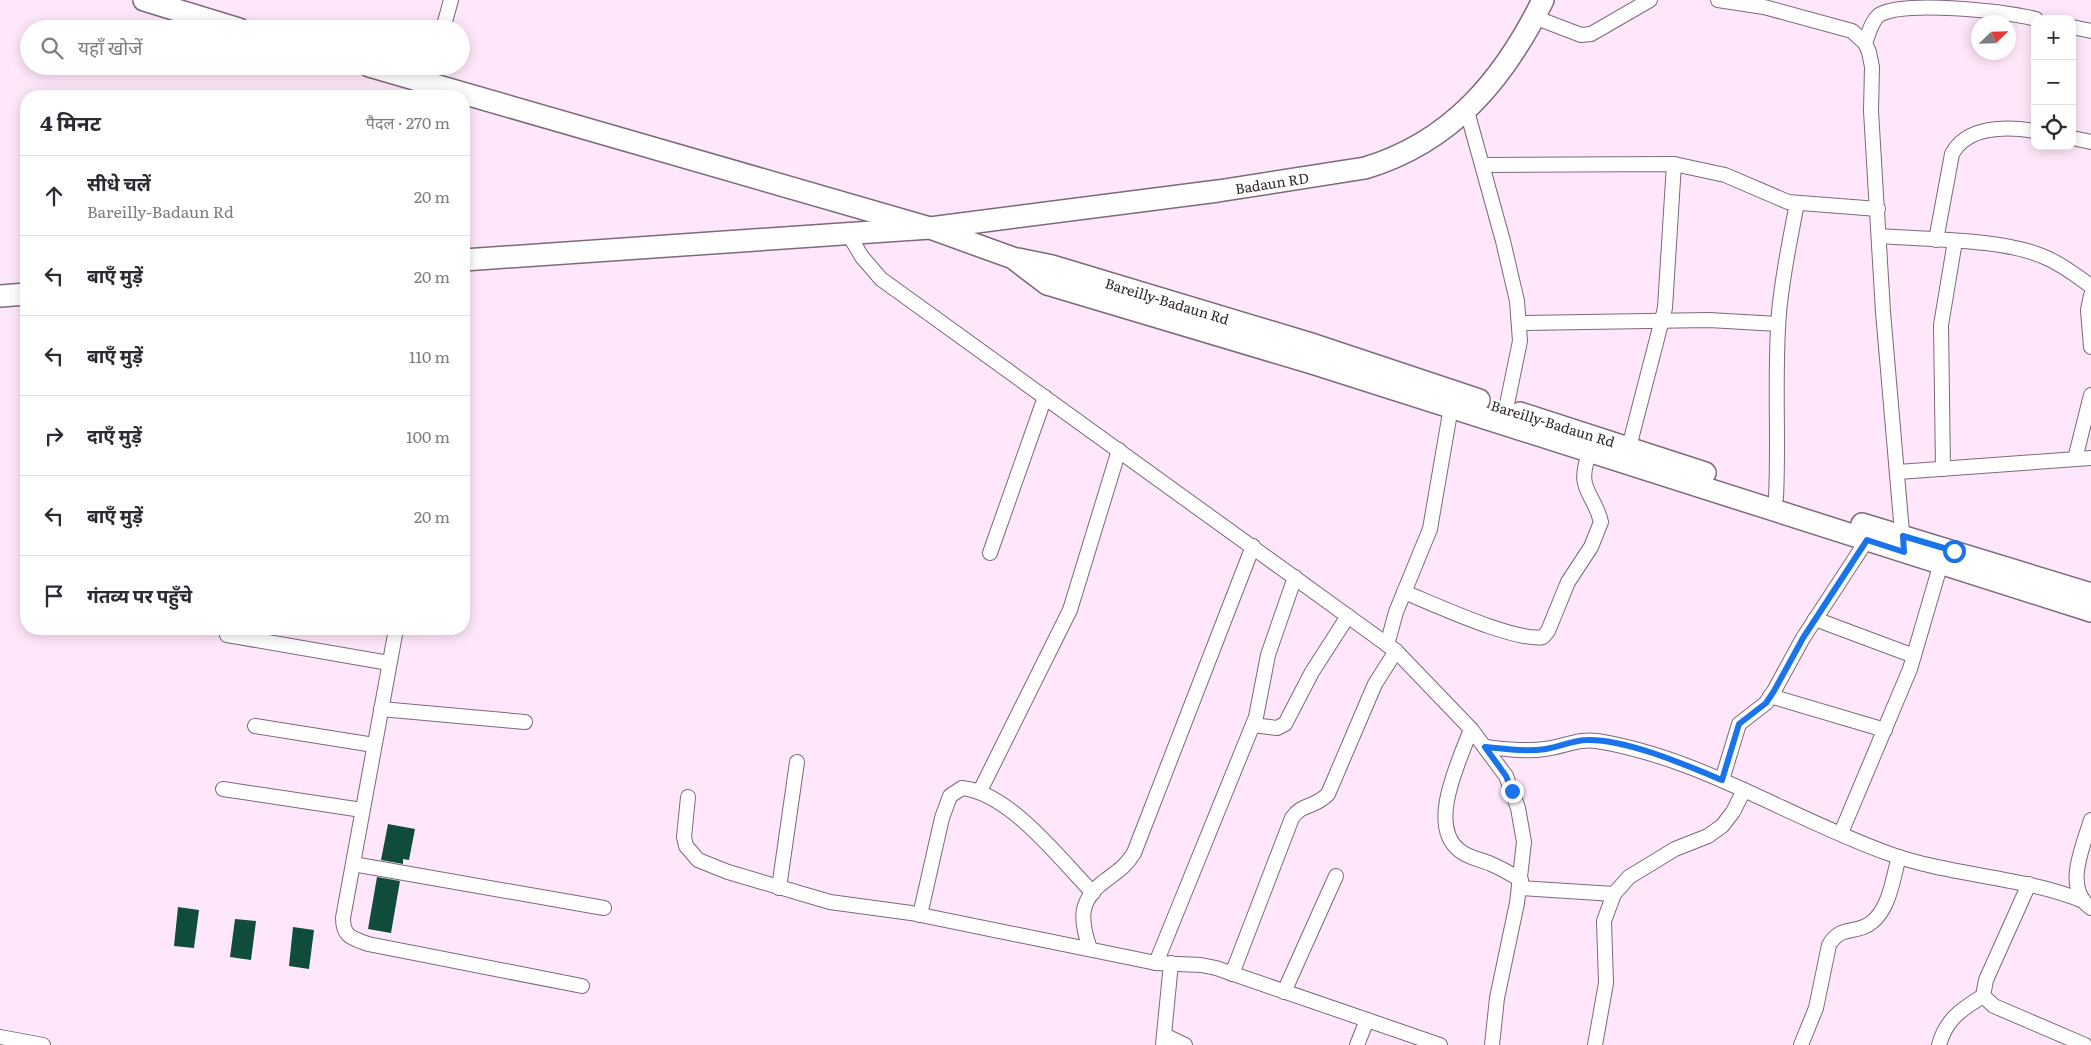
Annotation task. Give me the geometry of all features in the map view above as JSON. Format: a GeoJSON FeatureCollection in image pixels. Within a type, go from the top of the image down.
{"type":"FeatureCollection","features":[{"type":"Feature","properties":{"kind":"main road"},"geometry":{"type":"LineString","coordinates":[[144,0],[210,20]]}},
{"type":"Feature","properties":{"kind":"main road","name":"Badaun RD"},"geometry":{"type":"LineString","coordinates":[[470,260],[930,228],[1199,194],[1365,168],[1388,161],[1426,142],[1467,111],[1507,60],[1539,9]]}},
{"type":"Feature","properties":{"kind":"main road"},"geometry":{"type":"LineString","coordinates":[[432,75],[930,228],[1013,258],[1048,284],[1450,407],[1867,540],[1904,544],[1941,563],[2091,611]]}},
{"type":"Feature","properties":{"kind":"main road","name":"Bareilly-Badaun Rd"},"geometry":{"type":"LineString","coordinates":[[1013,258],[1052,266],[1308,343],[1506,409],[1629,447],[1904,544],[2091,594]]}},
{"type":"Feature","properties":{"kind":"main road"},"geometry":{"type":"LineString","coordinates":[[0,296],[20,294]]}},
{"type":"Feature","properties":{"kind":"street"},"geometry":{"type":"LineString","coordinates":[[445,20],[451,0]]}},
{"type":"Feature","properties":{"kind":"street"},"geometry":{"type":"LineString","coordinates":[[1539,9],[1581,35],[1591,34],[1650,0]]}},
{"type":"Feature","properties":{"kind":"street"},"geometry":{"type":"LineString","coordinates":[[1718,0],[1764,3],[1852,31],[1866,43]]}},
{"type":"Feature","properties":{"kind":"street"},"geometry":{"type":"LineString","coordinates":[[1904,544],[1887,363],[1871,111],[1872,67],[1866,43],[1871,25],[1878,16],[1888,9],[1902,4],[1946,3],[1996,10],[2031,18]]}},
{"type":"Feature","properties":{"kind":"street"},"geometry":{"type":"LineString","coordinates":[[2076,28],[2091,31]]}},
{"type":"Feature","properties":{"kind":"street"},"geometry":{"type":"LineString","coordinates":[[1467,111],[1511,274],[1519,323],[1518,355],[1506,409]]}},
{"type":"Feature","properties":{"kind":"street"},"geometry":{"type":"LineString","coordinates":[[1936,240],[1952,154],[1958,144],[1972,135],[1994,129],[2031,130]]}},
{"type":"Feature","properties":{"kind":"street"},"geometry":{"type":"LineString","coordinates":[[2076,139],[2091,142]]}},
{"type":"Feature","properties":{"kind":"street"},"geometry":{"type":"LineString","coordinates":[[1483,165],[1674,164],[1725,175],[1775,198],[1796,203],[1878,209]]}},
{"type":"Feature","properties":{"kind":"street"},"geometry":{"type":"LineString","coordinates":[[1629,447],[1662,321],[1668,278],[1674,164]]}},
{"type":"Feature","properties":{"kind":"street"},"geometry":{"type":"LineString","coordinates":[[1776,498],[1775,408],[1778,324],[1796,203]]}},
{"type":"Feature","properties":{"kind":"street"},"geometry":{"type":"LineString","coordinates":[[849,235],[862,257],[881,279],[1392,648],[1471,728],[1506,776],[1518,808],[1524,842],[1520,884],[1497,998],[1492,1045]]}},
{"type":"Feature","properties":{"kind":"street"},"geometry":{"type":"LineString","coordinates":[[1880,236],[2006,245],[2033,252],[2049,259],[2091,286]]}},
{"type":"Feature","properties":{"kind":"street"},"geometry":{"type":"LineString","coordinates":[[1943,469],[1941,325],[1955,242]]}},
{"type":"Feature","properties":{"kind":"street"},"geometry":{"type":"LineString","coordinates":[[2091,295],[2088,310],[2091,347]]}},
{"type":"Feature","properties":{"kind":"street"},"geometry":{"type":"LineString","coordinates":[[1519,323],[1724,320],[1778,324]]}},
{"type":"Feature","properties":{"kind":"street"},"geometry":{"type":"LineString","coordinates":[[2075,459],[2091,395]]}},
{"type":"Feature","properties":{"kind":"street"},"geometry":{"type":"LineString","coordinates":[[990,553],[1045,397]]}},
{"type":"Feature","properties":{"kind":"street"},"geometry":{"type":"LineString","coordinates":[[1232,974],[1292,818],[1297,810],[1320,802],[1328,794],[1392,648],[1404,592],[1430,529],[1450,407]]}},
{"type":"Feature","properties":{"kind":"street"},"geometry":{"type":"LineString","coordinates":[[980,791],[1070,610],[1119,450]]}},
{"type":"Feature","properties":{"kind":"street"},"geometry":{"type":"LineString","coordinates":[[1404,592],[1504,631],[1524,637],[1542,637],[1548,631],[1568,582],[1591,547],[1601,522],[1587,493],[1584,477],[1590,451]]}},
{"type":"Feature","properties":{"kind":"street"},"geometry":{"type":"LineString","coordinates":[[1898,472],[2091,458]]}},
{"type":"Feature","properties":{"kind":"street"},"geometry":{"type":"LineString","coordinates":[[1722,780],[1739,724],[1770,696],[1815,619],[1867,540]]}},
{"type":"Feature","properties":{"kind":"street"},"geometry":{"type":"LineString","coordinates":[[1090,949],[1082,920],[1084,908],[1093,893],[1105,880],[1118,873],[1134,854],[1253,546]]}},
{"type":"Feature","properties":{"kind":"street"},"geometry":{"type":"LineString","coordinates":[[1841,833],[1914,656],[1941,563]]}},
{"type":"Feature","properties":{"kind":"street"},"geometry":{"type":"LineString","coordinates":[[1156,963],[1253,724],[1259,705],[1268,655],[1295,577]]}},
{"type":"Feature","properties":{"kind":"street"},"geometry":{"type":"LineString","coordinates":[[1253,724],[1277,728],[1285,724],[1308,678],[1348,616]]}},
{"type":"Feature","properties":{"kind":"street"},"geometry":{"type":"LineString","coordinates":[[1815,619],[1914,656]]}},
{"type":"Feature","properties":{"kind":"street"},"geometry":{"type":"LineString","coordinates":[[227,635],[389,663]]}},
{"type":"Feature","properties":{"kind":"street"},"geometry":{"type":"LineString","coordinates":[[395,635],[343,918],[343,929],[346,936],[387,948],[582,986]]}},
{"type":"Feature","properties":{"kind":"street"},"geometry":{"type":"LineString","coordinates":[[1770,696],[1885,730]]}},
{"type":"Feature","properties":{"kind":"street"},"geometry":{"type":"LineString","coordinates":[[381,709],[525,722]]}},
{"type":"Feature","properties":{"kind":"street"},"geometry":{"type":"LineString","coordinates":[[256,726],[374,745]]}},
{"type":"Feature","properties":{"kind":"street"},"geometry":{"type":"LineString","coordinates":[[1471,728],[1447,798],[1445,825],[1453,844],[1467,856],[1498,867],[1520,884],[1614,894]]}},
{"type":"Feature","properties":{"kind":"street"},"geometry":{"type":"LineString","coordinates":[[1485,747],[1533,751],[1586,740],[1596,740],[1639,749],[1722,780],[1900,857],[1950,870],[2053,889],[2086,904]]}},
{"type":"Feature","properties":{"kind":"street"},"geometry":{"type":"LineString","coordinates":[[779,888],[797,762]]}},
{"type":"Feature","properties":{"kind":"street"},"geometry":{"type":"LineString","coordinates":[[920,915],[935,841],[950,796],[962,788],[980,791],[1013,811],[1093,893]]}},
{"type":"Feature","properties":{"kind":"street"},"geometry":{"type":"LineString","coordinates":[[223,789],[362,810]]}},
{"type":"Feature","properties":{"kind":"street"},"geometry":{"type":"LineString","coordinates":[[1595,1045],[1606,983],[1604,921],[1614,894],[1630,877],[1675,849],[1708,836],[1722,826],[1733,812],[1744,790]]}},
{"type":"Feature","properties":{"kind":"street"},"geometry":{"type":"LineString","coordinates":[[688,798],[684,837],[690,853],[698,860],[728,872],[830,902],[920,915],[1156,963],[1201,965],[1440,1045]]}},
{"type":"Feature","properties":{"kind":"street"},"geometry":{"type":"LineString","coordinates":[[2086,904],[2077,890],[2077,877],[2090,828]]}},
{"type":"Feature","properties":{"kind":"street"},"geometry":{"type":"LineString","coordinates":[[1801,1045],[1816,1008],[1829,945],[1833,938],[1841,932],[1872,923],[1880,914],[1900,857]]}},
{"type":"Feature","properties":{"kind":"street"},"geometry":{"type":"LineString","coordinates":[[352,864],[604,908]]}},
{"type":"Feature","properties":{"kind":"street"},"geometry":{"type":"LineString","coordinates":[[1284,992],[1336,876]]}},
{"type":"Feature","properties":{"kind":"street"},"geometry":{"type":"LineString","coordinates":[[1939,1045],[1946,1025],[1954,1015],[1983,996],[1986,980],[2029,884]]}},
{"type":"Feature","properties":{"kind":"street"},"geometry":{"type":"LineString","coordinates":[[1171,963],[1163,1040],[1185,1045]]}},
{"type":"Feature","properties":{"kind":"street"},"geometry":{"type":"LineString","coordinates":[[1983,996],[1994,1006],[2085,1045]]}},
{"type":"Feature","properties":{"kind":"street"},"geometry":{"type":"LineString","coordinates":[[1357,1045],[1367,1020]]}},
{"type":"Feature","properties":{"kind":"street"},"geometry":{"type":"LineString","coordinates":[[0,1037],[43,1045]]}},
{"type":"Feature","properties":{"kind":"building"},"geometry":{"type":"Polygon","coordinates":[[[388,824],[415,829],[409,860],[403,859],[403,864],[381,860],[388,824]]]}},
{"type":"Feature","properties":{"kind":"building"},"geometry":{"type":"Polygon","coordinates":[[[377,877],[400,881],[391,933],[368,929],[377,877]]]}},
{"type":"Feature","properties":{"kind":"building"},"geometry":{"type":"Polygon","coordinates":[[[178,907],[199,910],[194,948],[174,946],[178,907]]]}},
{"type":"Feature","properties":{"kind":"building"},"geometry":{"type":"Polygon","coordinates":[[[235,919],[256,921],[251,960],[230,957],[235,919]]]}},
{"type":"Feature","properties":{"kind":"building"},"geometry":{"type":"Polygon","coordinates":[[[293,927],[314,930],[309,969],[289,966],[293,927]]]}},
{"type":"Feature","properties":{"kind":"route"},"geometry":{"type":"LineString","coordinates":[[1512,791],[1500,766],[1485,747],[1533,751],[1563,746],[1573,742],[1596,740],[1639,749],[1722,780],[1734,735],[1739,724],[1766,703],[1803,638],[1867,540],[1904,552],[1903,536],[1954,551]]}}]}
